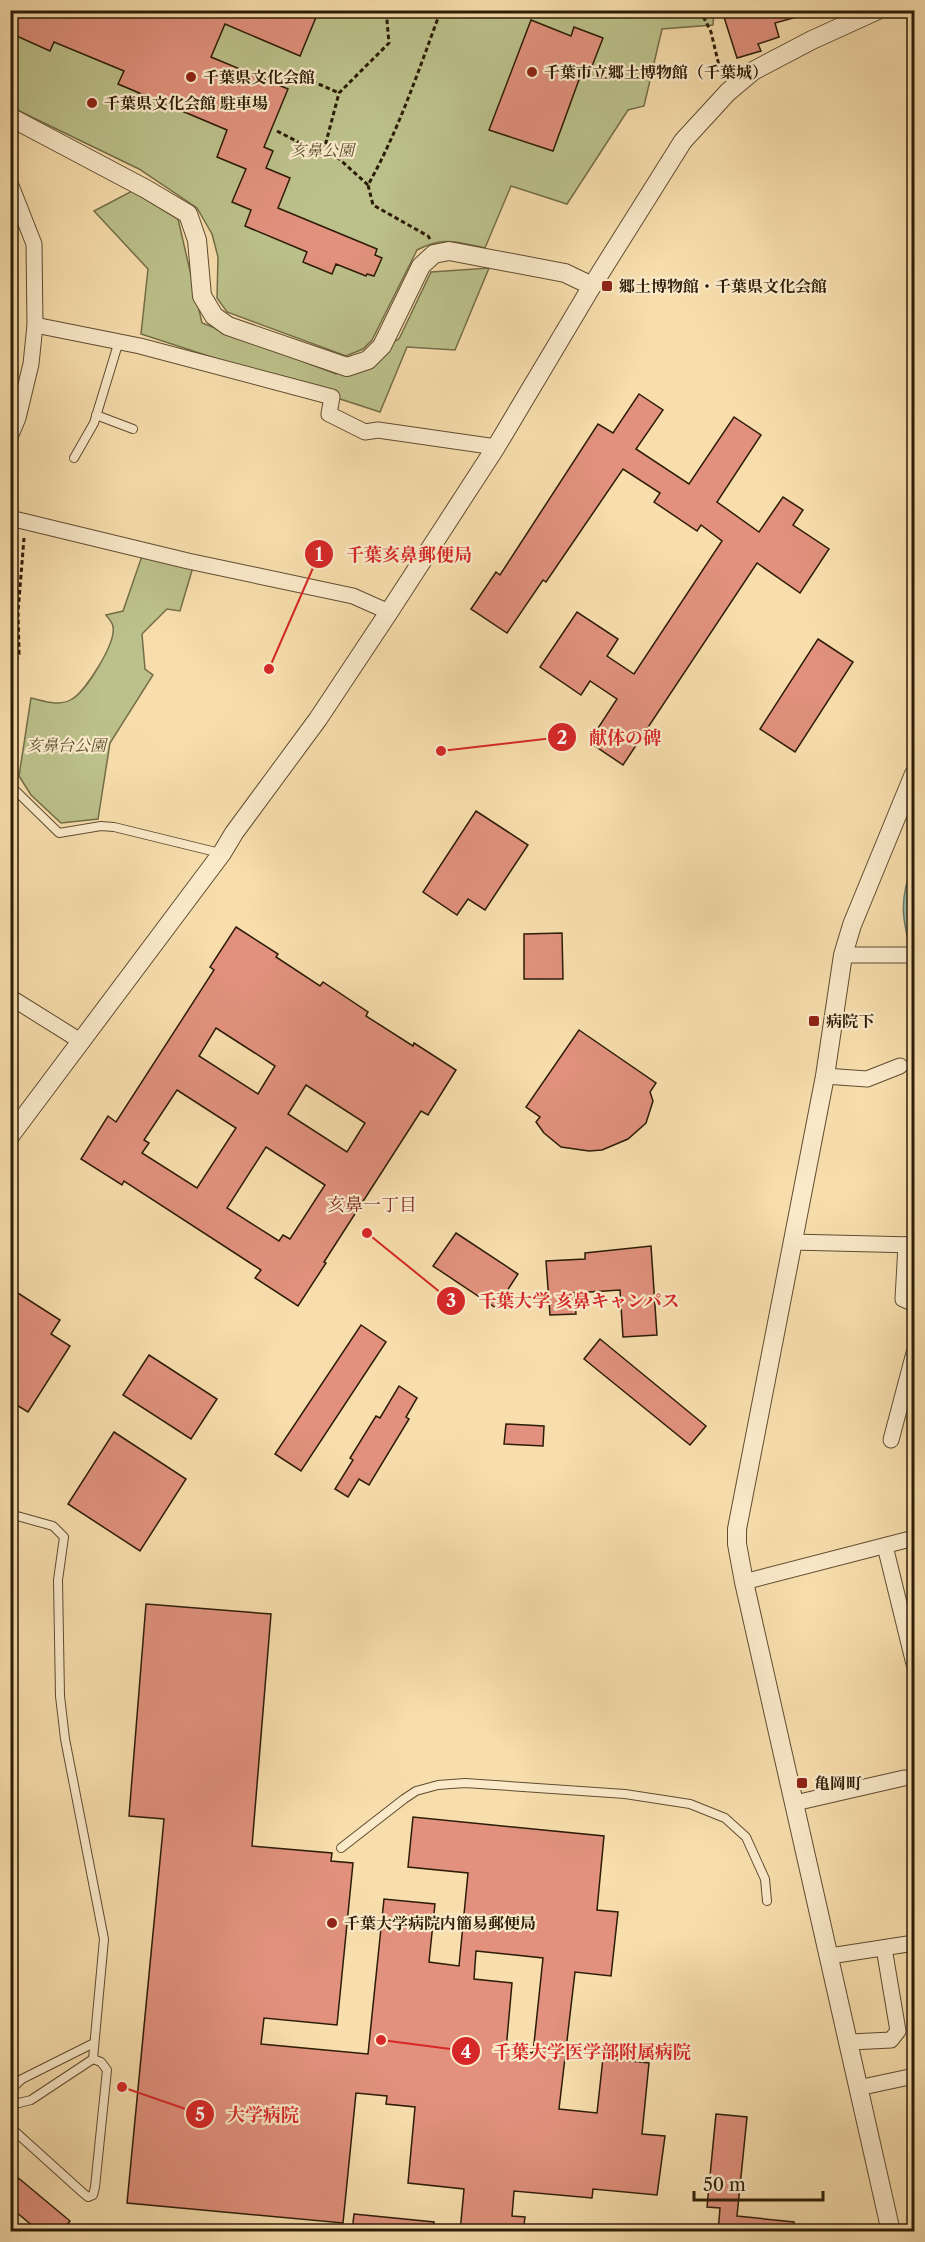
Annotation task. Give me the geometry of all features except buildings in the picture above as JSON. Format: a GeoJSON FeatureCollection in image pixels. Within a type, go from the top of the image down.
{"type":"FeatureCollection","features":[{"type":"Feature","properties":{"kind":"street"},"geometry":{"type":"LineString","coordinates":[[12,1130],[82,1042],[318,719],[496,447],[592,286],[683,141],[728,92],[753,71],[812,40],[878,10]]}},
{"type":"Feature","properties":{"kind":"street"},"geometry":{"type":"LineString","coordinates":[[10,117],[146,189],[188,214],[197,240],[202,296],[214,316],[228,326],[347,367],[368,360],[382,346],[421,266],[434,254],[449,251],[566,273],[592,286]]}},
{"type":"Feature","properties":{"kind":"street"},"geometry":{"type":"LineString","coordinates":[[10,183],[34,244],[35,325],[31,364],[18,418],[10,437]]}},
{"type":"Feature","properties":{"kind":"street"},"geometry":{"type":"LineString","coordinates":[[35,325],[119,341],[332,397],[329,414],[364,432],[378,430],[496,447]]}},
{"type":"Feature","properties":{"kind":"street"},"geometry":{"type":"LineString","coordinates":[[18,520],[177,559],[353,596],[389,612]]}},
{"type":"Feature","properties":{"kind":"street"},"geometry":{"type":"LineString","coordinates":[[891,2232],[737,1544],[740,1507],[825,1076],[843,954],[852,925],[915,774]]}},
{"type":"Feature","properties":{"kind":"street"},"geometry":{"type":"LineString","coordinates":[[843,954],[911,955]]}},
{"type":"Feature","properties":{"kind":"street"},"geometry":{"type":"LineString","coordinates":[[10,997],[82,1042]]}},
{"type":"Feature","properties":{"kind":"street"},"geometry":{"type":"LineString","coordinates":[[825,1076],[867,1079],[900,1066]]}},
{"type":"Feature","properties":{"kind":"street"},"geometry":{"type":"LineString","coordinates":[[792,1242],[910,1245],[903,1299],[915,1304]]}},
{"type":"Feature","properties":{"kind":"street"},"geometry":{"type":"LineString","coordinates":[[891,1440],[915,1353]]}},
{"type":"Feature","properties":{"kind":"street"},"geometry":{"type":"LineString","coordinates":[[744,1582],[915,1538]]}},
{"type":"Feature","properties":{"kind":"street"},"geometry":{"type":"LineString","coordinates":[[885,1546],[907,1605],[915,1664]]}},
{"type":"Feature","properties":{"kind":"street"},"geometry":{"type":"LineString","coordinates":[[795,1803],[904,1778]]}},
{"type":"Feature","properties":{"kind":"street"},"geometry":{"type":"LineString","coordinates":[[830,1956],[915,1943]]}},
{"type":"Feature","properties":{"kind":"street"},"geometry":{"type":"LineString","coordinates":[[850,2042],[891,2040],[898,2031],[884,1948]]}},
{"type":"Feature","properties":{"kind":"street"},"geometry":{"type":"LineString","coordinates":[[858,2088],[915,2076]]}},
{"type":"Feature","properties":{"kind":"lane"},"geometry":{"type":"LineString","coordinates":[[74,458],[96,416],[119,341]]}},
{"type":"Feature","properties":{"kind":"lane"},"geometry":{"type":"LineString","coordinates":[[96,416],[133,429]]}},
{"type":"Feature","properties":{"kind":"lane"},"geometry":{"type":"LineString","coordinates":[[17,792],[59,833],[114,826],[222,853]]}},
{"type":"Feature","properties":{"kind":"lane"},"geometry":{"type":"LineString","coordinates":[[10,1514],[53,1526],[64,1537],[58,1580],[65,1739],[104,1939],[93,2058]]}},
{"type":"Feature","properties":{"kind":"lane"},"geometry":{"type":"LineString","coordinates":[[341,1848],[416,1791],[438,1785],[465,1784],[625,1794],[690,1804],[725,1818],[746,1837],[765,1879],[767,1900]]}},
{"type":"Feature","properties":{"kind":"lane"},"geometry":{"type":"LineString","coordinates":[[10,2090],[22,2079],[94,2043]]}},
{"type":"Feature","properties":{"kind":"lane"},"geometry":{"type":"LineString","coordinates":[[10,2099],[19,2103],[31,2100],[93,2058]]}},
{"type":"Feature","properties":{"kind":"lane"},"geometry":{"type":"LineString","coordinates":[[10,2127],[88,2197],[93,2195],[107,2070],[101,2062],[93,2058]]}},
{"type":"Feature","properties":{"kind":"path"},"geometry":{"type":"LineString","coordinates":[[326,15],[331,10]]}},
{"type":"Feature","properties":{"kind":"path"},"geometry":{"type":"LineString","coordinates":[[325,146],[339,93],[389,43],[386,10]]}},
{"type":"Feature","properties":{"kind":"path"},"geometry":{"type":"LineString","coordinates":[[368,185],[395,132],[441,10]]}},
{"type":"Feature","properties":{"kind":"path"},"geometry":{"type":"LineString","coordinates":[[700,10],[711,32],[718,64],[728,92]]}},
{"type":"Feature","properties":{"kind":"path"},"geometry":{"type":"LineString","coordinates":[[284,80],[298,75],[339,93]]}},
{"type":"Feature","properties":{"kind":"path"},"geometry":{"type":"LineString","coordinates":[[277,131],[302,144],[325,146],[368,185],[373,205],[429,236],[434,254]]}},
{"type":"Feature","properties":{"kind":"path"},"geometry":{"type":"LineString","coordinates":[[10,675],[20,654],[18,520]]}},
{"type":"Feature","properties":{"kind":"path"},"geometry":{"type":"LineString","coordinates":[[10,706],[14,778],[17,792]]}},
{"type":"Feature","properties":{"kind":"green space","name":"亥鼻公園"},"geometry":{"type":"Polygon","coordinates":[[[10,11],[714,11],[713,25],[662,29],[644,106],[628,110],[567,204],[511,186],[485,248],[458,242],[443,242],[417,250],[372,340],[363,349],[346,356],[227,312],[217,298],[218,257],[212,234],[197,208],[139,169],[11,107],[10,11]]]}},
{"type":"Feature","properties":{"kind":"green space"},"geometry":{"type":"Polygon","coordinates":[[[132,191],[178,219],[202,323],[336,374],[399,339],[431,272],[489,268],[455,350],[407,347],[380,412],[141,334],[148,269],[94,211],[132,191]]]}},
{"type":"Feature","properties":{"kind":"green space","name":"亥鼻台公園"},"geometry":{"type":"Polygon","coordinates":[[[142,556],[193,567],[180,611],[167,609],[142,634],[145,669],[153,675],[110,743],[98,819],[61,823],[31,795],[19,776],[31,698],[62,703],[72,699],[85,687],[105,655],[113,634],[112,624],[106,615],[123,611],[142,556]]]}},
{"type":"Feature","properties":{"kind":"water"},"geometry":{"type":"Polygon","coordinates":[[[914,862],[914,966],[905,926],[903,902],[908,877],[914,862]]]}},
{"type":"Feature","properties":{"kind":"place","name":"千葉市立郷土博物館（千葉城）"},"geometry":{"type":"Point","coordinates":[532,72]}},
{"type":"Feature","properties":{"kind":"place","name":"千葉県文化会館"},"geometry":{"type":"Point","coordinates":[191,77]}},
{"type":"Feature","properties":{"kind":"place","name":"千葉県文化会館 駐車場"},"geometry":{"type":"Point","coordinates":[92,103]}},
{"type":"Feature","properties":{"kind":"place","name":"郷土博物館・千葉県文化会館"},"geometry":{"type":"Point","coordinates":[607,286]}},
{"type":"Feature","properties":{"kind":"place","name":"千葉亥鼻郵便局"},"geometry":{"type":"Point","coordinates":[269,669]}},
{"type":"Feature","properties":{"kind":"place","name":"献体の碑"},"geometry":{"type":"Point","coordinates":[441,751]}},
{"type":"Feature","properties":{"kind":"place","name":"病院下"},"geometry":{"type":"Point","coordinates":[814,1021]}},
{"type":"Feature","properties":{"kind":"place","name":"千葉大学 亥鼻キャンパス"},"geometry":{"type":"Point","coordinates":[367,1233]}},
{"type":"Feature","properties":{"kind":"place","name":"亀岡町"},"geometry":{"type":"Point","coordinates":[802,1783]}},
{"type":"Feature","properties":{"kind":"place","name":"千葉大学病院内簡易郵便局"},"geometry":{"type":"Point","coordinates":[332,1923]}},
{"type":"Feature","properties":{"kind":"place","name":"千葉大学医学部附属病院"},"geometry":{"type":"Point","coordinates":[381,2040]}},
{"type":"Feature","properties":{"kind":"place","name":"大学病院"},"geometry":{"type":"Point","coordinates":[122,2087]}},
{"type":"Feature","properties":{"kind":"district","name":"亥鼻一丁目"},"geometry":{"type":"Point","coordinates":[372,1205]}}]}
